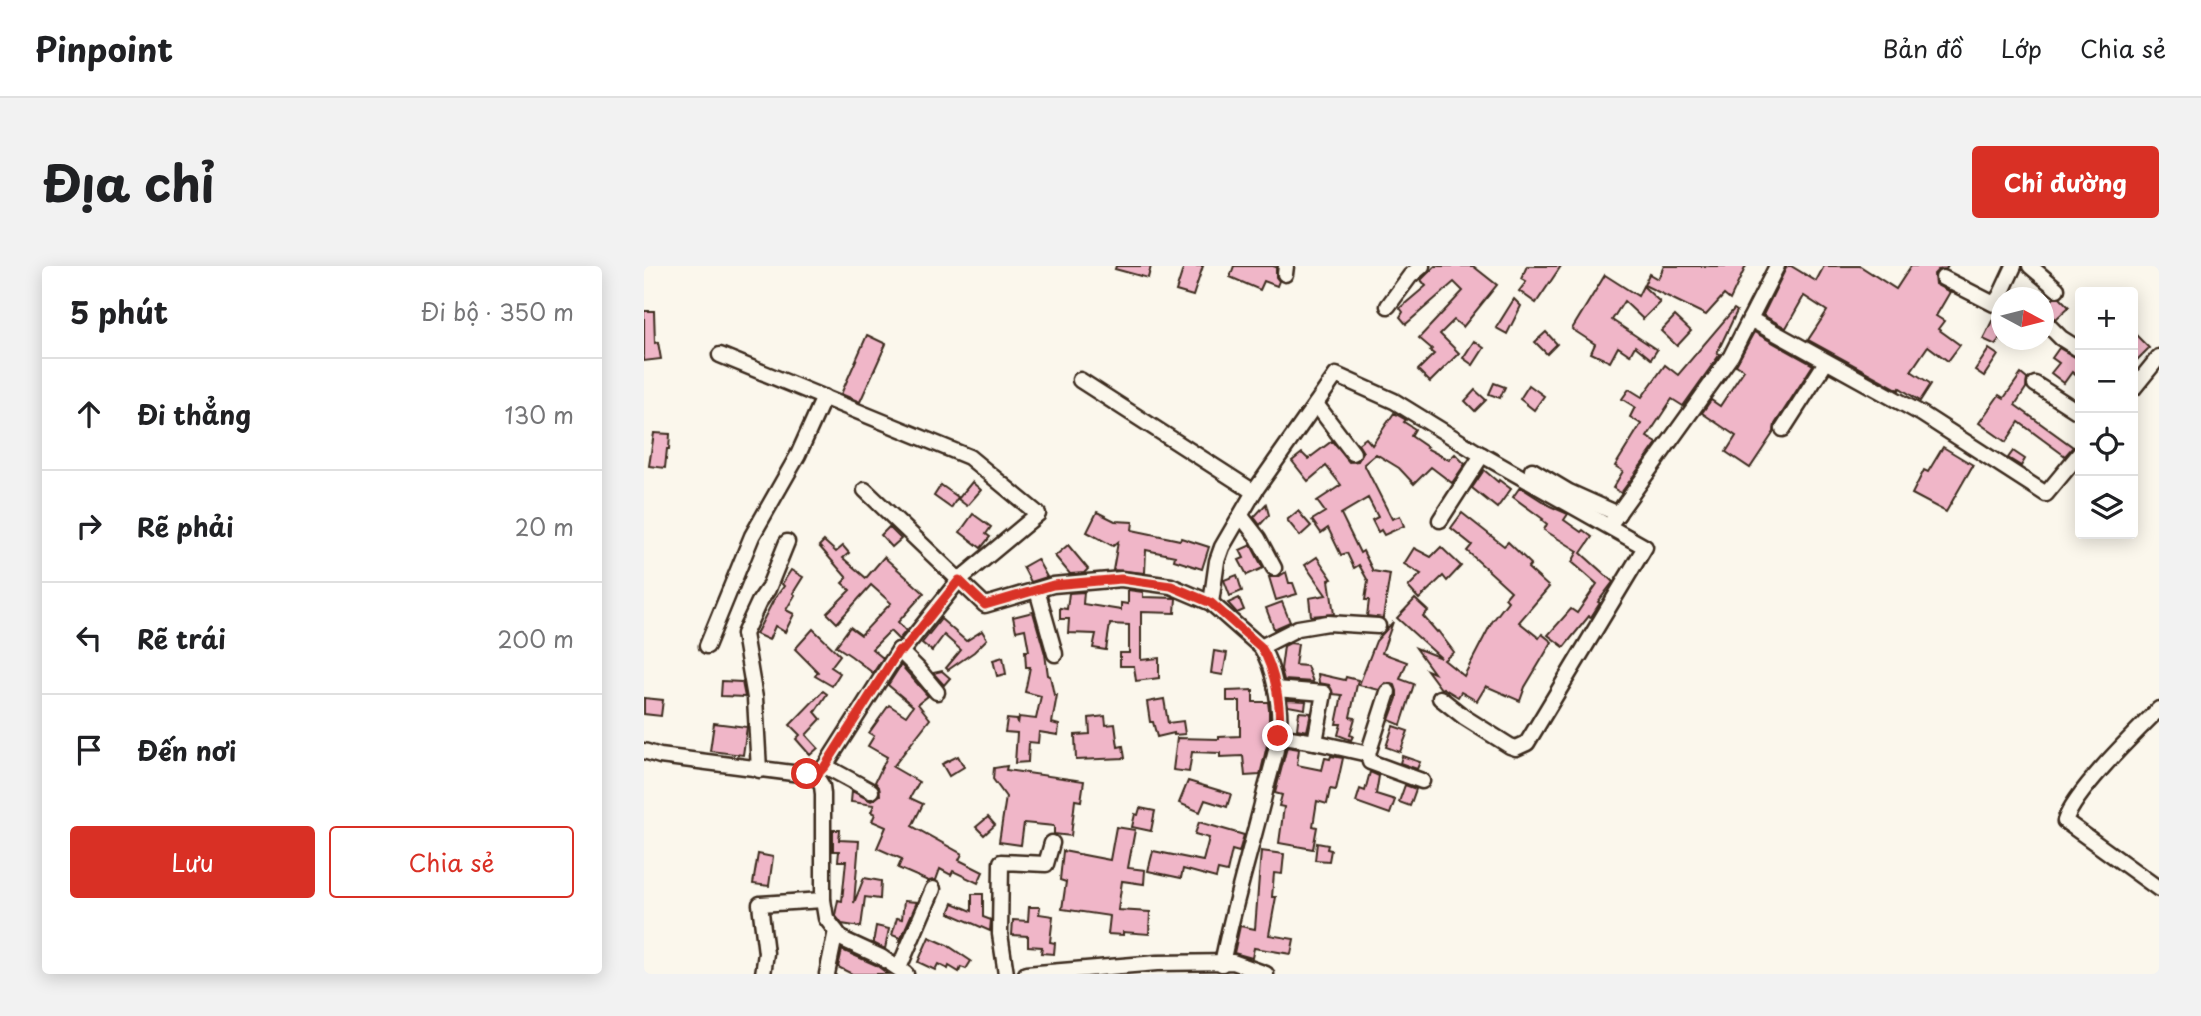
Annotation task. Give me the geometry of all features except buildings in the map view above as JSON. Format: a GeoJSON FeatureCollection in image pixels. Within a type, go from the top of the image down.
{"type":"FeatureCollection","features":[{"type":"Feature","properties":{"kind":"street"},"geometry":{"type":"LineString","coordinates":[[1388,306],[1410,276],[1422,266]]}},
{"type":"Feature","properties":{"kind":"street"},"geometry":{"type":"LineString","coordinates":[[1614,520],[1731,356],[1777,266]]}},
{"type":"Feature","properties":{"kind":"street"},"geometry":{"type":"LineString","coordinates":[[2006,287],[2014,266]]}},
{"type":"Feature","properties":{"kind":"street"},"geometry":{"type":"LineString","coordinates":[[2030,266],[2057,289]]}},
{"type":"Feature","properties":{"kind":"street"},"geometry":{"type":"LineString","coordinates":[[1943,278],[1991,302]]}},
{"type":"Feature","properties":{"kind":"street"},"geometry":{"type":"LineString","coordinates":[[1750,319],[1922,414],[2046,494],[2075,459]]}},
{"type":"Feature","properties":{"kind":"street"},"geometry":{"type":"LineString","coordinates":[[2054,331],[2075,347]]}},
{"type":"Feature","properties":{"kind":"street"},"geometry":{"type":"LineString","coordinates":[[720,355],[970,457],[1038,514],[959,580],[903,650],[899,650],[820,771],[823,794],[823,900],[826,918],[842,939],[881,957],[902,971],[933,888]]}},
{"type":"Feature","properties":{"kind":"street"},"geometry":{"type":"LineString","coordinates":[[2138,381],[2159,357]]}},
{"type":"Feature","properties":{"kind":"street"},"geometry":{"type":"LineString","coordinates":[[1783,429],[1826,362]]}},
{"type":"Feature","properties":{"kind":"street"},"geometry":{"type":"LineString","coordinates":[[1211,603],[1217,561],[1222,547],[1254,492],[1336,374],[1394,401],[1482,455],[1614,520]]}},
{"type":"Feature","properties":{"kind":"street"},"geometry":{"type":"LineString","coordinates":[[1080,380],[1254,492]]}},
{"type":"Feature","properties":{"kind":"street"},"geometry":{"type":"LineString","coordinates":[[2035,384],[2075,410]]}},
{"type":"Feature","properties":{"kind":"street"},"geometry":{"type":"LineString","coordinates":[[707,646],[752,536],[798,455],[824,397]]}},
{"type":"Feature","properties":{"kind":"street"},"geometry":{"type":"LineString","coordinates":[[1316,404],[1353,453]]}},
{"type":"Feature","properties":{"kind":"street"},"geometry":{"type":"LineString","coordinates":[[1440,520],[1482,455]]}},
{"type":"Feature","properties":{"kind":"street"},"geometry":{"type":"LineString","coordinates":[[1440,698],[1510,746],[1516,748],[1527,743],[1645,547],[1614,520],[1532,470]]}},
{"type":"Feature","properties":{"kind":"street"},"geometry":{"type":"LineString","coordinates":[[865,490],[985,605],[1053,585],[1121,579],[1171,586],[1211,603],[1261,647],[1267,656],[1276,689],[1280,729],[1229,928],[1229,967]]}},
{"type":"Feature","properties":{"kind":"street"},"geometry":{"type":"LineString","coordinates":[[1241,516],[1258,538],[1274,568]]}},
{"type":"Feature","properties":{"kind":"street"},"geometry":{"type":"LineString","coordinates":[[760,770],[755,698],[744,634],[768,589],[786,542]]}},
{"type":"Feature","properties":{"kind":"street"},"geometry":{"type":"LineString","coordinates":[[1037,590],[1055,654]]}},
{"type":"Feature","properties":{"kind":"street"},"geometry":{"type":"LineString","coordinates":[[1261,647],[1298,628],[1328,623],[1377,626]]}},
{"type":"Feature","properties":{"kind":"street"},"geometry":{"type":"LineString","coordinates":[[899,650],[937,692]]}},
{"type":"Feature","properties":{"kind":"street"},"geometry":{"type":"LineString","coordinates":[[1276,689],[1324,693],[1315,742]]}},
{"type":"Feature","properties":{"kind":"street"},"geometry":{"type":"LineString","coordinates":[[1388,692],[1368,754],[1370,762],[1422,782]]}},
{"type":"Feature","properties":{"kind":"street"},"geometry":{"type":"LineString","coordinates":[[2159,709],[2094,779],[2069,810],[2065,821],[2159,889]]}},
{"type":"Feature","properties":{"kind":"street"},"geometry":{"type":"LineString","coordinates":[[1278,736],[1368,754]]}},
{"type":"Feature","properties":{"kind":"street"},"geometry":{"type":"LineString","coordinates":[[644,751],[660,756],[760,770],[820,771],[871,791]]}},
{"type":"Feature","properties":{"kind":"street"},"geometry":{"type":"LineString","coordinates":[[1006,974],[1000,934],[1001,862],[1046,864],[1052,843]]}},
{"type":"Feature","properties":{"kind":"street"},"geometry":{"type":"LineString","coordinates":[[763,974],[766,953],[760,904],[823,900]]}},
{"type":"Feature","properties":{"kind":"street"},"geometry":{"type":"LineString","coordinates":[[828,974],[836,932]]}},
{"type":"Feature","properties":{"kind":"street"},"geometry":{"type":"LineString","coordinates":[[1026,974],[1157,963],[1229,967],[1266,974]]}},
{"type":"Feature","properties":{"kind":"route"},"geometry":{"type":"LineString","coordinates":[[807,774],[816,776],[825,766],[899,650],[903,650],[959,580],[985,605],[1053,585],[1121,579],[1171,586],[1204,599],[1261,647],[1267,656],[1276,689],[1280,729],[1278,736]]}}]}
